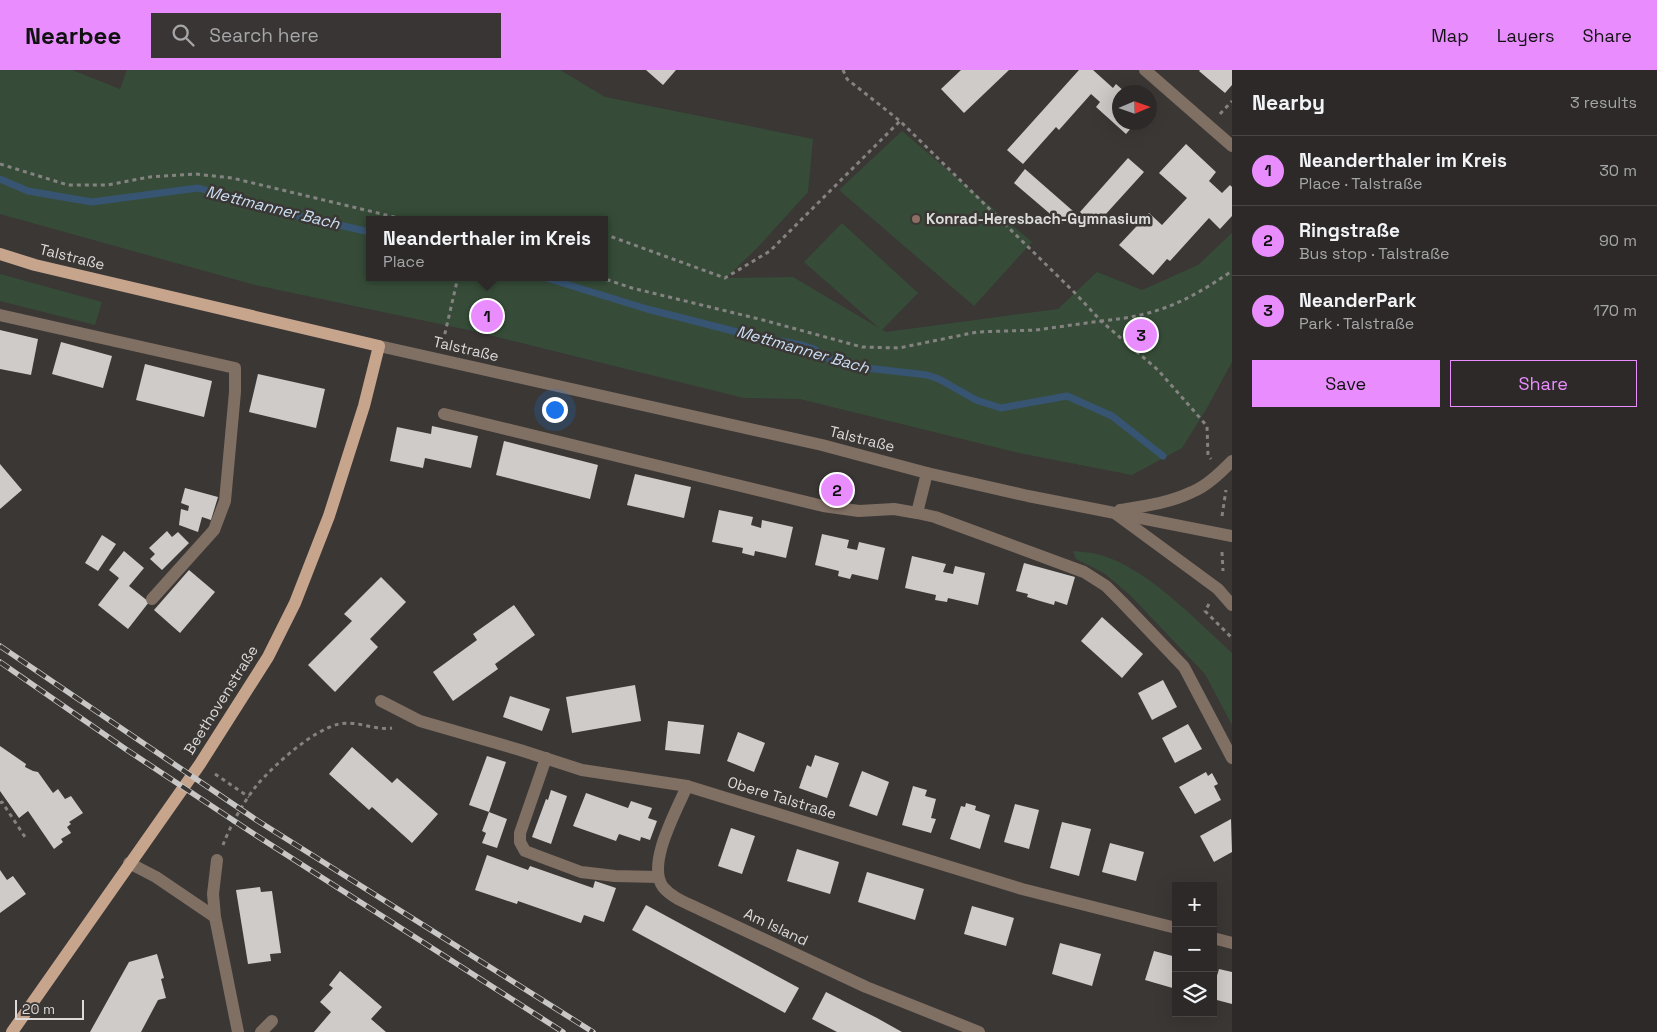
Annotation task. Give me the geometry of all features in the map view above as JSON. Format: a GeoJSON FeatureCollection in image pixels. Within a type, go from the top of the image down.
{"type":"FeatureCollection","features":[{"type":"Feature","properties":{"kind":"main road","name":"Talstraße"},"geometry":{"type":"LineString","coordinates":[[0,254],[35,265],[379,346]]}},
{"type":"Feature","properties":{"kind":"main road","name":"Beethovenstraße"},"geometry":{"type":"LineString","coordinates":[[12,1032],[200,764],[268,657],[295,603],[332,507],[364,406],[379,346]]}},
{"type":"Feature","properties":{"kind":"street"},"geometry":{"type":"LineString","coordinates":[[1145,70],[1232,146]]}},
{"type":"Feature","properties":{"kind":"street"},"geometry":{"type":"LineString","coordinates":[[0,315],[235,368],[235,392],[225,501],[214,530],[152,599]]}},
{"type":"Feature","properties":{"kind":"street","name":"Talstraße"},"geometry":{"type":"LineString","coordinates":[[379,346],[822,445],[927,473],[1028,496],[1112,511],[1226,535]]}},
{"type":"Feature","properties":{"kind":"street"},"geometry":{"type":"LineString","coordinates":[[444,414],[823,506],[859,511],[894,509],[935,517],[1084,572],[1106,586],[1184,668],[1232,758]]}},
{"type":"Feature","properties":{"kind":"street","name":"Talstraße"},"geometry":{"type":"LineString","coordinates":[[1112,511],[1162,503],[1194,492],[1232,461]]}},
{"type":"Feature","properties":{"kind":"street"},"geometry":{"type":"LineString","coordinates":[[917,513],[927,473]]}},
{"type":"Feature","properties":{"kind":"street","name":"Talstraße"},"geometry":{"type":"LineString","coordinates":[[1112,511],[1218,589],[1232,605]]}},
{"type":"Feature","properties":{"kind":"street","name":"Obere Talstraße"},"geometry":{"type":"LineString","coordinates":[[381,701],[420,721],[582,770],[687,786],[1022,888],[1172,927]]}},
{"type":"Feature","properties":{"kind":"street"},"geometry":{"type":"LineString","coordinates":[[546,758],[520,833],[520,842],[525,852],[581,872],[615,876],[658,877],[658,864],[663,844],[687,786]]}},
{"type":"Feature","properties":{"kind":"street"},"geometry":{"type":"LineString","coordinates":[[217,860],[213,894],[214,917],[238,1032]]}},
{"type":"Feature","properties":{"kind":"street"},"geometry":{"type":"LineString","coordinates":[[129,863],[156,877],[214,917]]}},
{"type":"Feature","properties":{"kind":"street","name":"Am Island"},"geometry":{"type":"LineString","coordinates":[[658,877],[673,896],[699,910],[866,986],[979,1032]]}},
{"type":"Feature","properties":{"kind":"street"},"geometry":{"type":"LineString","coordinates":[[1217,939],[1232,943]]}},
{"type":"Feature","properties":{"kind":"street"},"geometry":{"type":"LineString","coordinates":[[261,1032],[272,1020]]}},
{"type":"Feature","properties":{"kind":"path"},"geometry":{"type":"LineString","coordinates":[[843,70],[847,79],[900,121],[1075,293],[1101,321],[1158,370],[1207,426],[1208,455]]}},
{"type":"Feature","properties":{"kind":"path"},"geometry":{"type":"LineString","coordinates":[[608,235],[725,278],[770,251],[900,121]]}},
{"type":"Feature","properties":{"kind":"path"},"geometry":{"type":"LineString","coordinates":[[0,164],[68,184],[107,185],[150,176],[195,174],[232,178],[390,216]]}},
{"type":"Feature","properties":{"kind":"path"},"geometry":{"type":"LineString","coordinates":[[608,280],[862,347],[899,348],[977,332],[1036,330],[1128,319],[1170,308],[1205,289],[1232,271]]}},
{"type":"Feature","properties":{"kind":"path"},"geometry":{"type":"LineString","coordinates":[[439,360],[457,281]]}},
{"type":"Feature","properties":{"kind":"path"},"geometry":{"type":"LineString","coordinates":[[1224,576],[1227,483]]}},
{"type":"Feature","properties":{"kind":"path"},"geometry":{"type":"LineString","coordinates":[[1205,611],[1232,638]]}},
{"type":"Feature","properties":{"kind":"path"},"geometry":{"type":"LineString","coordinates":[[217,860],[227,834],[257,785],[294,750],[313,736],[328,727],[347,723],[389,728],[420,721]]}},
{"type":"Feature","properties":{"kind":"path"},"geometry":{"type":"LineString","coordinates":[[200,764],[250,797]]}},
{"type":"Feature","properties":{"kind":"path"},"geometry":{"type":"LineString","coordinates":[[0,803],[2,802],[25,837]]}},
{"type":"Feature","properties":{"kind":"green space"},"geometry":{"type":"Polygon","coordinates":[[[0,70],[72,70],[120,89],[127,70],[560,70],[605,97],[813,139],[808,192],[758,247],[726,278],[793,277],[879,328],[804,262],[842,223],[918,293],[882,330],[886,332],[1058,309],[1097,272],[1142,290],[1198,265],[1232,233],[1232,362],[1207,408],[1182,448],[1132,475],[1019,453],[800,399],[744,398],[473,331],[255,285],[0,214],[0,70]]]}},
{"type":"Feature","properties":{"kind":"green space"},"geometry":{"type":"Polygon","coordinates":[[[902,131],[1032,242],[974,306],[839,190],[902,131]]]}},
{"type":"Feature","properties":{"kind":"green space"},"geometry":{"type":"Polygon","coordinates":[[[0,274],[102,302],[95,325],[0,301],[0,274]]]}},
{"type":"Feature","properties":{"kind":"green space"},"geometry":{"type":"Polygon","coordinates":[[[1073,551],[1100,555],[1117,561],[1135,571],[1170,596],[1232,653],[1232,725],[1205,674],[1130,595],[1104,573],[1076,559],[1073,551]]]}},
{"type":"Feature","properties":{"kind":"building"},"geometry":{"type":"Polygon","coordinates":[[[646,70],[676,70],[663,85],[646,70]]]}},
{"type":"Feature","properties":{"kind":"building"},"geometry":{"type":"Polygon","coordinates":[[[961,70],[1009,70],[964,113],[941,89],[961,70]]]}},
{"type":"Feature","properties":{"kind":"building"},"geometry":{"type":"Polygon","coordinates":[[[1079,70],[1093,70],[1112,87],[1112,121],[1096,107],[1100,102],[1091,94],[1059,130],[1056,127],[1023,164],[1007,150],[1079,70]]]}},
{"type":"Feature","properties":{"kind":"building"},"geometry":{"type":"Polygon","coordinates":[[[1200,70],[1232,70],[1232,85],[1225,93],[1200,70]]]}},
{"type":"Feature","properties":{"kind":"building"},"geometry":{"type":"Polygon","coordinates":[[[1186,144],[1216,172],[1209,181],[1222,193],[1230,185],[1232,187],[1232,216],[1220,229],[1209,218],[1170,261],[1167,259],[1153,275],[1119,245],[1149,213],[1162,225],[1187,198],[1159,173],[1186,144]]]}},
{"type":"Feature","properties":{"kind":"building"},"geometry":{"type":"Polygon","coordinates":[[[1128,158],[1144,172],[1095,226],[1080,212],[1128,158]]]}},
{"type":"Feature","properties":{"kind":"building"},"geometry":{"type":"Polygon","coordinates":[[[1025,169],[1073,211],[1062,224],[1014,183],[1025,169]]]}},
{"type":"Feature","properties":{"kind":"building"},"geometry":{"type":"Polygon","coordinates":[[[0,330],[38,339],[31,375],[0,369],[0,330]]]}},
{"type":"Feature","properties":{"kind":"building"},"geometry":{"type":"Polygon","coordinates":[[[61,342],[112,356],[103,388],[52,374],[61,342]]]}},
{"type":"Feature","properties":{"kind":"building"},"geometry":{"type":"Polygon","coordinates":[[[145,364],[212,381],[204,417],[136,400],[145,364]]]}},
{"type":"Feature","properties":{"kind":"building"},"geometry":{"type":"Polygon","coordinates":[[[258,374],[325,389],[316,428],[249,412],[258,374]]]}},
{"type":"Feature","properties":{"kind":"building"},"geometry":{"type":"Polygon","coordinates":[[[432,426],[478,436],[471,468],[425,458],[423,468],[390,461],[397,427],[431,434],[432,426]]]}},
{"type":"Feature","properties":{"kind":"building"},"geometry":{"type":"Polygon","coordinates":[[[504,441],[598,465],[590,499],[496,475],[504,441]]]}},
{"type":"Feature","properties":{"kind":"building"},"geometry":{"type":"Polygon","coordinates":[[[0,464],[22,490],[0,509],[0,464]]]}},
{"type":"Feature","properties":{"kind":"building"},"geometry":{"type":"Polygon","coordinates":[[[635,474],[691,487],[684,518],[627,505],[635,474]]]}},
{"type":"Feature","properties":{"kind":"building"},"geometry":{"type":"Polygon","coordinates":[[[185,488],[218,497],[211,520],[202,517],[198,532],[179,525],[181,509],[188,511],[189,506],[181,503],[185,488]]]}},
{"type":"Feature","properties":{"kind":"building"},"geometry":{"type":"Polygon","coordinates":[[[719,510],[753,517],[751,525],[761,528],[762,520],[793,527],[786,558],[755,551],[754,556],[742,553],[743,548],[712,542],[719,510]]]}},
{"type":"Feature","properties":{"kind":"building"},"geometry":{"type":"Polygon","coordinates":[[[167,531],[172,537],[178,532],[189,543],[162,570],[150,559],[155,554],[149,548],[167,531]]]}},
{"type":"Feature","properties":{"kind":"building"},"geometry":{"type":"Polygon","coordinates":[[[822,534],[849,540],[847,548],[857,550],[859,542],[885,548],[878,580],[852,574],[850,579],[838,576],[839,571],[815,565],[822,534]]]}},
{"type":"Feature","properties":{"kind":"building"},"geometry":{"type":"Polygon","coordinates":[[[102,535],[116,544],[98,571],[85,563],[102,535]]]}},
{"type":"Feature","properties":{"kind":"building"},"geometry":{"type":"Polygon","coordinates":[[[124,551],[144,568],[129,586],[149,602],[128,629],[98,605],[119,578],[109,570],[124,551]]]}},
{"type":"Feature","properties":{"kind":"building"},"geometry":{"type":"Polygon","coordinates":[[[912,556],[946,564],[943,572],[953,574],[955,566],[985,573],[978,605],[948,598],[947,602],[935,600],[936,595],[905,588],[912,556]]]}},
{"type":"Feature","properties":{"kind":"building"},"geometry":{"type":"Polygon","coordinates":[[[1024,563],[1075,577],[1067,605],[1055,601],[1054,605],[1027,597],[1028,594],[1016,591],[1024,563]]]}},
{"type":"Feature","properties":{"kind":"building"},"geometry":{"type":"Polygon","coordinates":[[[189,570],[215,592],[180,633],[154,610],[189,570]]]}},
{"type":"Feature","properties":{"kind":"building"},"geometry":{"type":"Polygon","coordinates":[[[381,577],[406,602],[370,639],[378,647],[335,692],[308,665],[352,621],[344,614],[381,577]]]}},
{"type":"Feature","properties":{"kind":"building"},"geometry":{"type":"Polygon","coordinates":[[[514,605],[535,635],[495,664],[498,669],[453,701],[433,672],[477,640],[473,634],[514,605]]]}},
{"type":"Feature","properties":{"kind":"building"},"geometry":{"type":"Polygon","coordinates":[[[1102,617],[1143,654],[1122,678],[1081,641],[1102,617]]]}},
{"type":"Feature","properties":{"kind":"building"},"geometry":{"type":"Polygon","coordinates":[[[1163,680],[1177,707],[1152,720],[1138,693],[1163,680]]]}},
{"type":"Feature","properties":{"kind":"building"},"geometry":{"type":"Polygon","coordinates":[[[635,685],[641,721],[572,733],[566,697],[635,685]]]}},
{"type":"Feature","properties":{"kind":"building"},"geometry":{"type":"Polygon","coordinates":[[[510,696],[550,709],[542,731],[503,717],[510,696]]]}},
{"type":"Feature","properties":{"kind":"building"},"geometry":{"type":"Polygon","coordinates":[[[668,721],[704,725],[700,754],[665,750],[668,721]]]}},
{"type":"Feature","properties":{"kind":"building"},"geometry":{"type":"Polygon","coordinates":[[[1188,724],[1202,749],[1175,763],[1162,738],[1188,724]]]}},
{"type":"Feature","properties":{"kind":"building"},"geometry":{"type":"Polygon","coordinates":[[[738,732],[765,743],[754,772],[727,761],[738,732]]]}},
{"type":"Feature","properties":{"kind":"building"},"geometry":{"type":"Polygon","coordinates":[[[0,746],[26,764],[25,767],[38,772],[53,793],[58,789],[65,799],[71,796],[83,813],[69,822],[71,824],[67,827],[71,833],[61,839],[63,842],[54,849],[28,811],[19,818],[0,791],[0,746]]]}},
{"type":"Feature","properties":{"kind":"building"},"geometry":{"type":"Polygon","coordinates":[[[352,747],[392,783],[397,778],[438,814],[412,843],[372,807],[369,810],[329,774],[352,747]]]}},
{"type":"Feature","properties":{"kind":"building"},"geometry":{"type":"Polygon","coordinates":[[[815,755],[839,763],[827,798],[799,788],[807,765],[811,767],[815,755]]]}},
{"type":"Feature","properties":{"kind":"building"},"geometry":{"type":"Polygon","coordinates":[[[487,756],[506,762],[489,812],[469,805],[487,756]]]}},
{"type":"Feature","properties":{"kind":"building"},"geometry":{"type":"Polygon","coordinates":[[[862,771],[889,782],[877,816],[849,806],[862,771]]]}},
{"type":"Feature","properties":{"kind":"building"},"geometry":{"type":"Polygon","coordinates":[[[1206,772],[1208,776],[1212,773],[1218,784],[1214,786],[1221,800],[1195,814],[1179,787],[1206,772]]]}},
{"type":"Feature","properties":{"kind":"building"},"geometry":{"type":"Polygon","coordinates":[[[913,786],[927,790],[925,796],[936,799],[931,818],[936,819],[931,833],[902,825],[913,786]]]}},
{"type":"Feature","properties":{"kind":"building"},"geometry":{"type":"Polygon","coordinates":[[[551,790],[567,796],[551,844],[532,837],[551,790]]]}},
{"type":"Feature","properties":{"kind":"building"},"geometry":{"type":"Polygon","coordinates":[[[586,793],[628,808],[631,801],[652,808],[648,818],[657,821],[650,840],[641,837],[640,841],[619,834],[616,841],[573,826],[586,793]]]}},
{"type":"Feature","properties":{"kind":"building"},"geometry":{"type":"Polygon","coordinates":[[[966,803],[976,806],[975,810],[990,815],[980,849],[950,839],[961,806],[965,807],[966,803]]]}},
{"type":"Feature","properties":{"kind":"building"},"geometry":{"type":"Polygon","coordinates":[[[1015,804],[1039,810],[1029,849],[1004,842],[1015,804]]]}},
{"type":"Feature","properties":{"kind":"building"},"geometry":{"type":"Polygon","coordinates":[[[489,812],[507,819],[497,848],[482,843],[486,833],[482,831],[489,812]]]}},
{"type":"Feature","properties":{"kind":"building"},"geometry":{"type":"Polygon","coordinates":[[[1231,819],[1232,852],[1214,862],[1200,836],[1231,819]]]}},
{"type":"Feature","properties":{"kind":"building"},"geometry":{"type":"Polygon","coordinates":[[[1062,822],[1091,829],[1079,876],[1050,868],[1062,822]]]}},
{"type":"Feature","properties":{"kind":"building"},"geometry":{"type":"Polygon","coordinates":[[[731,828],[755,836],[742,874],[718,866],[731,828]]]}},
{"type":"Feature","properties":{"kind":"building"},"geometry":{"type":"Polygon","coordinates":[[[1110,843],[1144,852],[1136,881],[1102,872],[1110,843]]]}},
{"type":"Feature","properties":{"kind":"building"},"geometry":{"type":"Polygon","coordinates":[[[797,849],[839,862],[830,894],[787,881],[797,849]]]}},
{"type":"Feature","properties":{"kind":"building"},"geometry":{"type":"Polygon","coordinates":[[[487,855],[528,870],[530,866],[593,888],[595,881],[616,888],[604,922],[584,915],[581,923],[518,901],[517,904],[475,890],[487,855]]]}},
{"type":"Feature","properties":{"kind":"building"},"geometry":{"type":"Polygon","coordinates":[[[0,870],[7,880],[13,876],[26,894],[0,913],[0,870]]]}},
{"type":"Feature","properties":{"kind":"building"},"geometry":{"type":"Polygon","coordinates":[[[867,872],[924,889],[915,920],[858,902],[867,872]]]}},
{"type":"Feature","properties":{"kind":"building"},"geometry":{"type":"Polygon","coordinates":[[[260,887],[261,892],[272,891],[281,953],[270,954],[271,961],[248,964],[236,890],[260,887]]]}},
{"type":"Feature","properties":{"kind":"building"},"geometry":{"type":"Polygon","coordinates":[[[646,905],[799,988],[785,1013],[632,930],[646,905]]]}},
{"type":"Feature","properties":{"kind":"building"},"geometry":{"type":"Polygon","coordinates":[[[972,906],[1014,918],[1006,946],[964,934],[972,906]]]}},
{"type":"Feature","properties":{"kind":"building"},"geometry":{"type":"Polygon","coordinates":[[[1060,943],[1101,954],[1092,986],[1052,974],[1060,943]]]}},
{"type":"Feature","properties":{"kind":"building"},"geometry":{"type":"Polygon","coordinates":[[[1154,951],[1172,956],[1172,988],[1145,980],[1154,951]]]}},
{"type":"Feature","properties":{"kind":"building"},"geometry":{"type":"Polygon","coordinates":[[[157,954],[164,978],[161,979],[166,998],[158,1000],[141,1032],[90,1032],[129,962],[157,954]]]}},
{"type":"Feature","properties":{"kind":"building"},"geometry":{"type":"Polygon","coordinates":[[[1219,969],[1232,972],[1232,1004],[1217,1000],[1217,976],[1219,969]]]}},
{"type":"Feature","properties":{"kind":"building"},"geometry":{"type":"Polygon","coordinates":[[[340,971],[382,1007],[371,1019],[386,1032],[314,1032],[331,1012],[320,1002],[333,988],[329,985],[340,971]]]}},
{"type":"Feature","properties":{"kind":"building"},"geometry":{"type":"Polygon","coordinates":[[[826,992],[902,1032],[837,1032],[812,1019],[826,992]]]}},
{"type":"Feature","properties":{"kind":"waterway","name":"Mettmanner Bach"},"geometry":{"type":"LineString","coordinates":[[0,179],[28,191],[92,202],[198,188],[286,213],[366,231]]}},
{"type":"Feature","properties":{"kind":"waterway","name":"Mettmanner Bach"},"geometry":{"type":"LineString","coordinates":[[556,281],[647,309],[749,335],[802,345],[814,349],[829,359],[858,367],[927,375],[939,379],[976,400],[1001,408],[1067,396],[1112,416],[1163,456]]}},
{"type":"Feature","properties":{"kind":"railway"},"geometry":{"type":"LineString","coordinates":[[0,646],[258,821],[593,1032]]}},
{"type":"Feature","properties":{"kind":"railway"},"geometry":{"type":"LineString","coordinates":[[0,662],[127,750],[251,832],[563,1032]]}},
{"type":"Feature","properties":{"kind":"place","name":"Konrad-Heresbach-Gymnasium"},"geometry":{"type":"Point","coordinates":[916,219]}},
{"type":"Feature","properties":{"kind":"place","name":"Neanderthaler im Kreis"},"geometry":{"type":"Point","coordinates":[487,316]}},
{"type":"Feature","properties":{"kind":"place","name":"NeanderPark"},"geometry":{"type":"Point","coordinates":[1141,335]}},
{"type":"Feature","properties":{"kind":"place","name":"Ringstraße"},"geometry":{"type":"Point","coordinates":[837,490]}}]}
